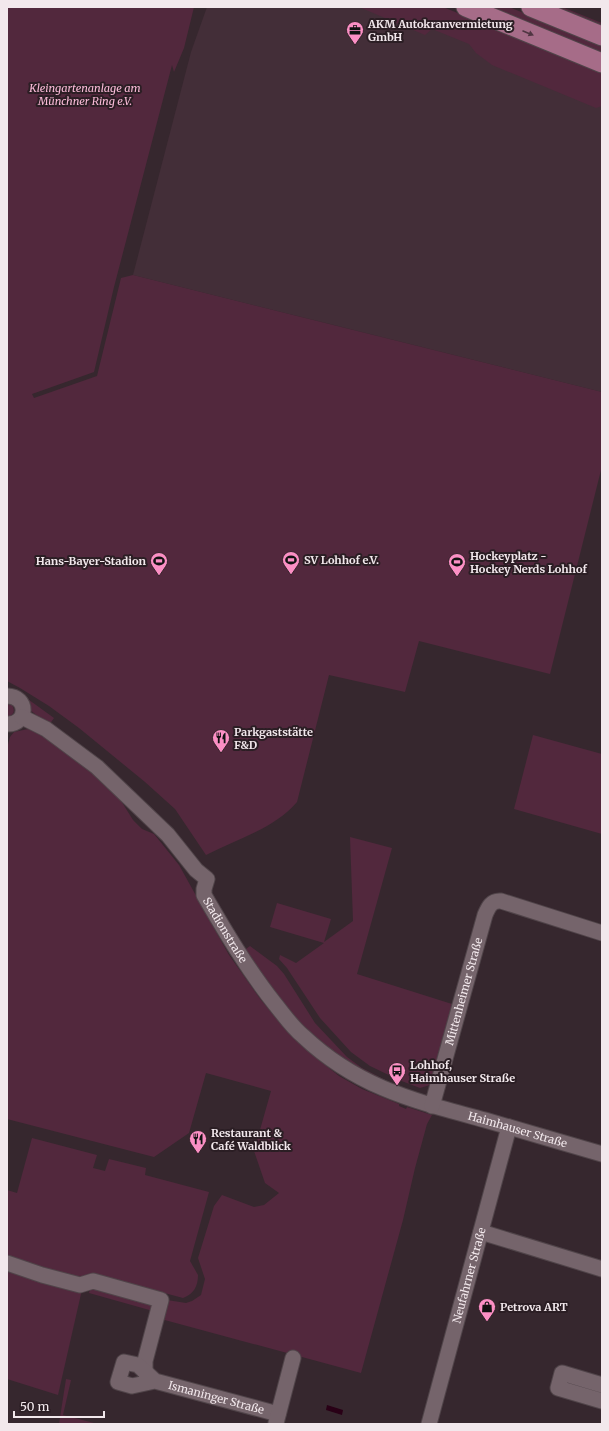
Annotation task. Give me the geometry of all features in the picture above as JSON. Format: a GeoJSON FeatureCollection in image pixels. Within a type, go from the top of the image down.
{"type":"FeatureCollection","features":[{"type":"Feature","properties":{"kind":"main road"},"geometry":{"type":"LineString","coordinates":[[466,7],[602,63]]}},
{"type":"Feature","properties":{"kind":"main road"},"geometry":{"type":"LineString","coordinates":[[531,7],[602,36]]}},
{"type":"Feature","properties":{"kind":"street"},"geometry":{"type":"LineString","coordinates":[[7,696],[15,698],[21,702],[23,709],[22,717],[17,722],[7,724]]}},
{"type":"Feature","properties":{"kind":"street","name":"Stadionstraße"},"geometry":{"type":"LineString","coordinates":[[22,717],[46,729],[97,767],[168,835],[196,870],[207,879],[204,895],[232,943],[266,993],[302,1036],[356,1076],[402,1096],[432,1106]]}},
{"type":"Feature","properties":{"kind":"street","name":"Mittenheimer Straße"},"geometry":{"type":"LineString","coordinates":[[432,1106],[485,916],[492,903],[501,901],[602,933]]}},
{"type":"Feature","properties":{"kind":"street","name":"Haimhauser Straße"},"geometry":{"type":"LineString","coordinates":[[432,1106],[602,1154]]}},
{"type":"Feature","properties":{"kind":"street","name":"Neufahrner Straße"},"geometry":{"type":"LineString","coordinates":[[429,1424],[509,1127]]}},
{"type":"Feature","properties":{"kind":"street"},"geometry":{"type":"LineString","coordinates":[[481,1232],[602,1269]]}},
{"type":"Feature","properties":{"kind":"street","name":"Ismaninger Straße"},"geometry":{"type":"LineString","coordinates":[[7,1263],[42,1275],[80,1285],[93,1281],[161,1300],[145,1361],[150,1376],[277,1419],[293,1358]]}},
{"type":"Feature","properties":{"kind":"street"},"geometry":{"type":"LineString","coordinates":[[602,1385],[562,1373],[558,1388],[602,1401]]}},
{"type":"Feature","properties":{"kind":"shaded area"},"geometry":{"type":"Polygon","coordinates":[[[207,7],[403,7],[602,88],[602,392],[133,275],[191,52],[207,7]]]}},
{"type":"Feature","properties":{"kind":"shaded area"},"geometry":{"type":"Polygon","coordinates":[[[327,1405],[343,1410],[342,1415],[326,1410],[327,1405]]]}},
{"type":"Feature","properties":{"kind":"green space","name":"SV Lohhof e.V."},"geometry":{"type":"Polygon","coordinates":[[[7,7],[194,7],[184,48],[174,72],[172,65],[114,287],[94,372],[32,394],[34,398],[97,376],[121,278],[133,275],[602,392],[602,466],[550,674],[419,641],[405,692],[329,675],[297,802],[278,819],[254,833],[206,855],[175,809],[145,782],[79,728],[49,706],[7,681],[7,7]]]}},
{"type":"Feature","properties":{"kind":"green space"},"geometry":{"type":"Polygon","coordinates":[[[359,7],[443,7],[602,72],[602,106],[596,108],[492,65],[476,53],[469,44],[432,29],[425,35],[359,7]]]}},
{"type":"Feature","properties":{"kind":"green space"},"geometry":{"type":"Polygon","coordinates":[[[485,7],[509,7],[602,45],[602,56],[485,7]]]}},
{"type":"Feature","properties":{"kind":"green space"},"geometry":{"type":"Polygon","coordinates":[[[547,7],[562,7],[602,23],[602,29],[547,7]]]}},
{"type":"Feature","properties":{"kind":"green space"},"geometry":{"type":"Polygon","coordinates":[[[25,697],[54,718],[49,725],[30,710],[25,697]]]}},
{"type":"Feature","properties":{"kind":"green space"},"geometry":{"type":"Polygon","coordinates":[[[7,704],[12,705],[14,711],[7,717],[7,704]]]}},
{"type":"Feature","properties":{"kind":"green space"},"geometry":{"type":"Polygon","coordinates":[[[28,729],[41,733],[113,788],[133,820],[142,829],[154,834],[179,865],[229,955],[261,1000],[282,1025],[319,1060],[339,1076],[362,1089],[399,1104],[399,1106],[406,1109],[407,1107],[432,1115],[427,1124],[403,1220],[361,1373],[161,1319],[167,1300],[186,1303],[201,1295],[205,1279],[198,1258],[214,1206],[222,1195],[254,1207],[264,1205],[279,1193],[265,1183],[254,1151],[271,1091],[206,1073],[189,1133],[154,1157],[7,1119],[7,748],[10,737],[14,732],[28,729]]]}},
{"type":"Feature","properties":{"kind":"green space"},"geometry":{"type":"Polygon","coordinates":[[[533,735],[602,754],[602,834],[514,809],[533,735]]]}},
{"type":"Feature","properties":{"kind":"green space"},"geometry":{"type":"Polygon","coordinates":[[[350,837],[392,848],[357,974],[452,1004],[430,1085],[420,1088],[399,1080],[370,1066],[351,1052],[320,1018],[287,968],[279,959],[280,955],[296,963],[324,943],[270,927],[277,903],[331,919],[324,942],[353,921],[350,837]]]}},
{"type":"Feature","properties":{"kind":"green space"},"geometry":{"type":"Polygon","coordinates":[[[250,946],[277,966],[284,974],[315,1023],[347,1057],[362,1068],[391,1083],[390,1086],[351,1067],[298,1024],[243,951],[250,946]]]}},
{"type":"Feature","properties":{"kind":"green space"},"geometry":{"type":"Polygon","coordinates":[[[32,1138],[97,1155],[93,1168],[105,1171],[109,1159],[146,1168],[145,1175],[209,1192],[190,1261],[198,1275],[197,1283],[193,1292],[183,1298],[105,1277],[87,1280],[7,1258],[7,1190],[17,1193],[32,1138]]]}},
{"type":"Feature","properties":{"kind":"green space"},"geometry":{"type":"Polygon","coordinates":[[[7,1269],[81,1290],[58,1395],[7,1379],[7,1269]]]}},
{"type":"Feature","properties":{"kind":"green space"},"geometry":{"type":"Polygon","coordinates":[[[100,1286],[151,1304],[153,1311],[89,1293],[90,1289],[100,1286]]]}},
{"type":"Feature","properties":{"kind":"green space"},"geometry":{"type":"Polygon","coordinates":[[[66,1379],[71,1380],[63,1415],[98,1424],[59,1424],[66,1379]]]}},
{"type":"Feature","properties":{"kind":"place","name":"AKM Autokranvermietung GmbH"},"geometry":{"type":"Point","coordinates":[355,45]}},
{"type":"Feature","properties":{"kind":"place","name":"SV Lohhof e.V."},"geometry":{"type":"Point","coordinates":[291,575]}},
{"type":"Feature","properties":{"kind":"place","name":"Hans-Bayer-Stadion"},"geometry":{"type":"Point","coordinates":[159,576]}},
{"type":"Feature","properties":{"kind":"place","name":"Hockeyplatz - Hockey Nerds Lohhof"},"geometry":{"type":"Point","coordinates":[457,577]}},
{"type":"Feature","properties":{"kind":"place","name":"Parkgaststätte F&D"},"geometry":{"type":"Point","coordinates":[221,753]}},
{"type":"Feature","properties":{"kind":"place","name":"Lohhof, Haimhauser Straße"},"geometry":{"type":"Point","coordinates":[397,1086]}},
{"type":"Feature","properties":{"kind":"place","name":"Restaurant & Café Waldblick"},"geometry":{"type":"Point","coordinates":[198,1154]}},
{"type":"Feature","properties":{"kind":"place","name":"Petrova ART"},"geometry":{"type":"Point","coordinates":[487,1322]}},
{"type":"Feature","properties":{"kind":"park label","name":"Kleingartenanlage am Münchner Ring e.V."},"geometry":{"type":"Point","coordinates":[85,94]}}]}
